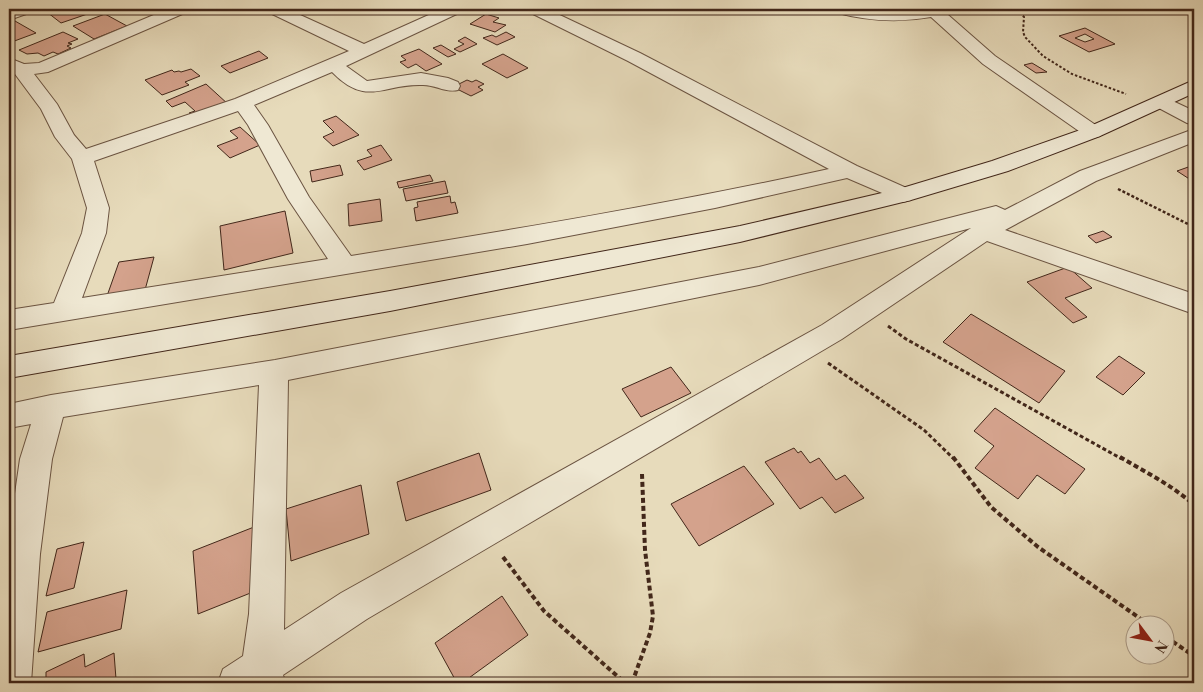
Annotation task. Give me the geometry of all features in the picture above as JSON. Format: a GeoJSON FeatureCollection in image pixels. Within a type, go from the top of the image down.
{"type":"FeatureCollection","features":[{"type":"Feature","properties":{"kind":"street"},"geometry":{"type":"LineString","coordinates":[[9,15],[26,9]]}},
{"type":"Feature","properties":{"kind":"street"},"geometry":{"type":"LineString","coordinates":[[64,311],[94,233],[98,208],[82,158],[65,137],[50,108],[18,77],[50,66],[181,9]]}},
{"type":"Feature","properties":{"kind":"street"},"geometry":{"type":"LineString","coordinates":[[274,9],[362,50]]}},
{"type":"Feature","properties":{"kind":"street"},"geometry":{"type":"LineString","coordinates":[[82,158],[242,103],[455,9]]}},
{"type":"Feature","properties":{"kind":"street"},"geometry":{"type":"LineString","coordinates":[[536,9],[634,58],[849,171],[903,195]]}},
{"type":"Feature","properties":{"kind":"street"},"geometry":{"type":"LineString","coordinates":[[840,9],[874,17],[918,15],[942,10],[989,60],[1093,132]]}},
{"type":"Feature","properties":{"kind":"street"},"geometry":{"type":"LineString","coordinates":[[334,64],[346,77],[363,86],[370,87],[415,78],[442,82],[451,86]]}},
{"type":"Feature","properties":{"kind":"street"},"geometry":{"type":"LineString","coordinates":[[9,367],[400,299],[720,238],[903,195],[1000,166],[1093,132],[1194,86]]}},
{"type":"Feature","properties":{"kind":"street"},"geometry":{"type":"LineString","coordinates":[[242,103],[258,126],[298,199],[344,266]]}},
{"type":"Feature","properties":{"kind":"street"},"geometry":{"type":"LineString","coordinates":[[1156,104],[1194,119]]}},
{"type":"Feature","properties":{"kind":"street"},"geometry":{"type":"LineString","coordinates":[[255,678],[354,606],[805,347],[865,310],[984,230],[1088,176],[1194,135]]}},
{"type":"Feature","properties":{"kind":"street"},"geometry":{"type":"LineString","coordinates":[[9,320],[527,236],[715,201],[849,171]]}},
{"type":"Feature","properties":{"kind":"street"},"geometry":{"type":"LineString","coordinates":[[9,416],[51,407],[275,371],[759,276],[1034,204]]}},
{"type":"Feature","properties":{"kind":"street"},"geometry":{"type":"LineString","coordinates":[[984,230],[1194,304]]}},
{"type":"Feature","properties":{"kind":"street"},"geometry":{"type":"LineString","coordinates":[[255,678],[267,614],[272,392],[275,371]]}},
{"type":"Feature","properties":{"kind":"street"},"geometry":{"type":"LineString","coordinates":[[12,683],[23,554],[36,460],[51,407]]}},
{"type":"Feature","properties":{"kind":"path"},"geometry":{"type":"LineString","coordinates":[[1017,9],[1024,17],[1026,37],[1043,56],[1072,74],[1156,104]]}},
{"type":"Feature","properties":{"kind":"path"},"geometry":{"type":"LineString","coordinates":[[1088,176],[1140,199],[1194,227]]}},
{"type":"Feature","properties":{"kind":"path"},"geometry":{"type":"LineString","coordinates":[[865,310],[906,339],[1157,478],[1183,495],[1194,505]]}},
{"type":"Feature","properties":{"kind":"path"},"geometry":{"type":"LineString","coordinates":[[805,347],[924,430],[957,461],[991,507],[1038,547],[1134,614]]}},
{"type":"Feature","properties":{"kind":"path"},"geometry":{"type":"LineString","coordinates":[[632,683],[638,660],[648,643],[652,624],[653,604],[645,547],[645,496],[637,444]]}},
{"type":"Feature","properties":{"kind":"path"},"geometry":{"type":"LineString","coordinates":[[485,532],[544,612],[625,683]]}},
{"type":"Feature","properties":{"kind":"path"},"geometry":{"type":"LineString","coordinates":[[1176,644],[1194,656]]}},
{"type":"Feature","properties":{"kind":"building"},"geometry":{"type":"Polygon","coordinates":[[[43,9],[102,9],[61,23],[43,9]]]}},
{"type":"Feature","properties":{"kind":"building"},"geometry":{"type":"Polygon","coordinates":[[[105,14],[127,26],[94,39],[73,26],[105,14]]]}},
{"type":"Feature","properties":{"kind":"building"},"geometry":{"type":"Polygon","coordinates":[[[486,14],[499,18],[493,22],[506,25],[495,32],[470,24],[486,14]]]}},
{"type":"Feature","properties":{"kind":"building"},"geometry":{"type":"Polygon","coordinates":[[[15,21],[36,33],[9,43],[9,23],[15,21]]]}},
{"type":"Feature","properties":{"kind":"building"},"geometry":{"type":"Polygon","coordinates":[[[1085,28],[1115,44],[1089,52],[1059,36],[1085,28]],[[1085,34],[1075,38],[1085,42],[1094,39],[1085,34]]]}},
{"type":"Feature","properties":{"kind":"building"},"geometry":{"type":"Polygon","coordinates":[[[63,32],[78,39],[68,43],[72,44],[67,46],[71,48],[58,54],[53,52],[44,56],[38,53],[27,54],[19,50],[63,32]]]}},
{"type":"Feature","properties":{"kind":"building"},"geometry":{"type":"Polygon","coordinates":[[[506,32],[515,37],[497,45],[483,38],[492,35],[496,37],[506,32]]]}},
{"type":"Feature","properties":{"kind":"building"},"geometry":{"type":"Polygon","coordinates":[[[465,37],[477,44],[460,52],[454,49],[464,44],[458,41],[465,37]]]}},
{"type":"Feature","properties":{"kind":"building"},"geometry":{"type":"Polygon","coordinates":[[[441,45],[456,54],[448,57],[433,48],[441,45]]]}},
{"type":"Feature","properties":{"kind":"building"},"geometry":{"type":"Polygon","coordinates":[[[419,49],[442,64],[426,71],[416,64],[408,68],[400,62],[406,60],[401,56],[419,49]]]}},
{"type":"Feature","properties":{"kind":"building"},"geometry":{"type":"Polygon","coordinates":[[[259,51],[268,58],[230,73],[221,66],[259,51]]]}},
{"type":"Feature","properties":{"kind":"building"},"geometry":{"type":"Polygon","coordinates":[[[503,54],[528,68],[507,78],[482,64],[503,54]]]}},
{"type":"Feature","properties":{"kind":"building"},"geometry":{"type":"Polygon","coordinates":[[[1032,63],[1047,72],[1036,73],[1024,65],[1032,63]]]}},
{"type":"Feature","properties":{"kind":"building"},"geometry":{"type":"Polygon","coordinates":[[[191,69],[200,76],[185,82],[189,85],[162,95],[145,80],[172,70],[174,72],[181,72],[191,69]]]}},
{"type":"Feature","properties":{"kind":"building"},"geometry":{"type":"Polygon","coordinates":[[[467,80],[472,82],[476,80],[484,84],[478,87],[483,90],[471,96],[453,87],[467,80]]]}},
{"type":"Feature","properties":{"kind":"building"},"geometry":{"type":"Polygon","coordinates":[[[206,84],[229,105],[194,118],[189,113],[195,111],[185,102],[172,107],[166,101],[206,84]]]}},
{"type":"Feature","properties":{"kind":"building"},"geometry":{"type":"Polygon","coordinates":[[[336,116],[359,135],[333,146],[323,137],[334,132],[323,121],[336,116]]]}},
{"type":"Feature","properties":{"kind":"building"},"geometry":{"type":"Polygon","coordinates":[[[240,127],[260,145],[230,158],[217,146],[238,138],[230,131],[240,127]]]}},
{"type":"Feature","properties":{"kind":"building"},"geometry":{"type":"Polygon","coordinates":[[[381,145],[392,160],[364,170],[357,161],[372,156],[367,150],[381,145]]]}},
{"type":"Feature","properties":{"kind":"building"},"geometry":{"type":"Polygon","coordinates":[[[340,165],[343,175],[312,182],[310,171],[340,165]]]}},
{"type":"Feature","properties":{"kind":"building"},"geometry":{"type":"Polygon","coordinates":[[[1194,165],[1194,182],[1177,171],[1194,165]]]}},
{"type":"Feature","properties":{"kind":"building"},"geometry":{"type":"Polygon","coordinates":[[[430,175],[433,181],[399,188],[397,182],[430,175]]]}},
{"type":"Feature","properties":{"kind":"building"},"geometry":{"type":"Polygon","coordinates":[[[445,181],[448,193],[406,201],[403,189],[445,181]]]}},
{"type":"Feature","properties":{"kind":"building"},"geometry":{"type":"Polygon","coordinates":[[[450,196],[451,203],[455,202],[458,213],[416,221],[414,208],[418,207],[417,202],[450,196]]]}},
{"type":"Feature","properties":{"kind":"building"},"geometry":{"type":"Polygon","coordinates":[[[380,199],[382,221],[349,226],[348,204],[380,199]]]}},
{"type":"Feature","properties":{"kind":"building"},"geometry":{"type":"Polygon","coordinates":[[[285,211],[293,253],[224,270],[220,226],[285,211]]]}},
{"type":"Feature","properties":{"kind":"building"},"geometry":{"type":"Polygon","coordinates":[[[1103,231],[1112,237],[1096,243],[1088,236],[1103,231]]]}},
{"type":"Feature","properties":{"kind":"building"},"geometry":{"type":"Polygon","coordinates":[[[154,257],[145,290],[107,296],[119,262],[154,257]]]}},
{"type":"Feature","properties":{"kind":"building"},"geometry":{"type":"Polygon","coordinates":[[[1068,267],[1092,288],[1065,298],[1087,317],[1073,323],[1027,282],[1068,267]]]}},
{"type":"Feature","properties":{"kind":"building"},"geometry":{"type":"Polygon","coordinates":[[[971,314],[1065,371],[1039,403],[943,342],[971,314]]]}},
{"type":"Feature","properties":{"kind":"building"},"geometry":{"type":"Polygon","coordinates":[[[1119,356],[1145,373],[1123,395],[1096,377],[1119,356]]]}},
{"type":"Feature","properties":{"kind":"building"},"geometry":{"type":"Polygon","coordinates":[[[671,367],[691,393],[641,417],[622,389],[671,367]]]}},
{"type":"Feature","properties":{"kind":"building"},"geometry":{"type":"Polygon","coordinates":[[[995,408],[1085,469],[1065,494],[1037,475],[1018,499],[975,468],[994,446],[974,431],[995,408]]]}},
{"type":"Feature","properties":{"kind":"building"},"geometry":{"type":"Polygon","coordinates":[[[794,448],[798,453],[801,451],[810,463],[819,458],[836,480],[845,475],[864,498],[835,513],[822,497],[800,509],[765,462],[794,448]]]}},
{"type":"Feature","properties":{"kind":"building"},"geometry":{"type":"Polygon","coordinates":[[[479,453],[491,490],[406,521],[397,482],[479,453]]]}},
{"type":"Feature","properties":{"kind":"building"},"geometry":{"type":"Polygon","coordinates":[[[744,466],[774,504],[699,546],[671,504],[744,466]]]}},
{"type":"Feature","properties":{"kind":"building"},"geometry":{"type":"Polygon","coordinates":[[[361,485],[369,534],[291,561],[286,509],[361,485]]]}},
{"type":"Feature","properties":{"kind":"building"},"geometry":{"type":"Polygon","coordinates":[[[254,527],[263,588],[198,614],[193,551],[254,527]]]}},
{"type":"Feature","properties":{"kind":"building"},"geometry":{"type":"Polygon","coordinates":[[[84,542],[74,588],[46,596],[57,549],[84,542]]]}},
{"type":"Feature","properties":{"kind":"building"},"geometry":{"type":"Polygon","coordinates":[[[127,590],[121,629],[38,652],[47,612],[127,590]]]}},
{"type":"Feature","properties":{"kind":"building"},"geometry":{"type":"Polygon","coordinates":[[[502,596],[528,635],[462,683],[457,683],[435,643],[502,596]]]}},
{"type":"Feature","properties":{"kind":"building"},"geometry":{"type":"Polygon","coordinates":[[[114,653],[116,679],[107,683],[41,683],[46,681],[46,672],[84,654],[85,667],[114,653]]]}}]}
